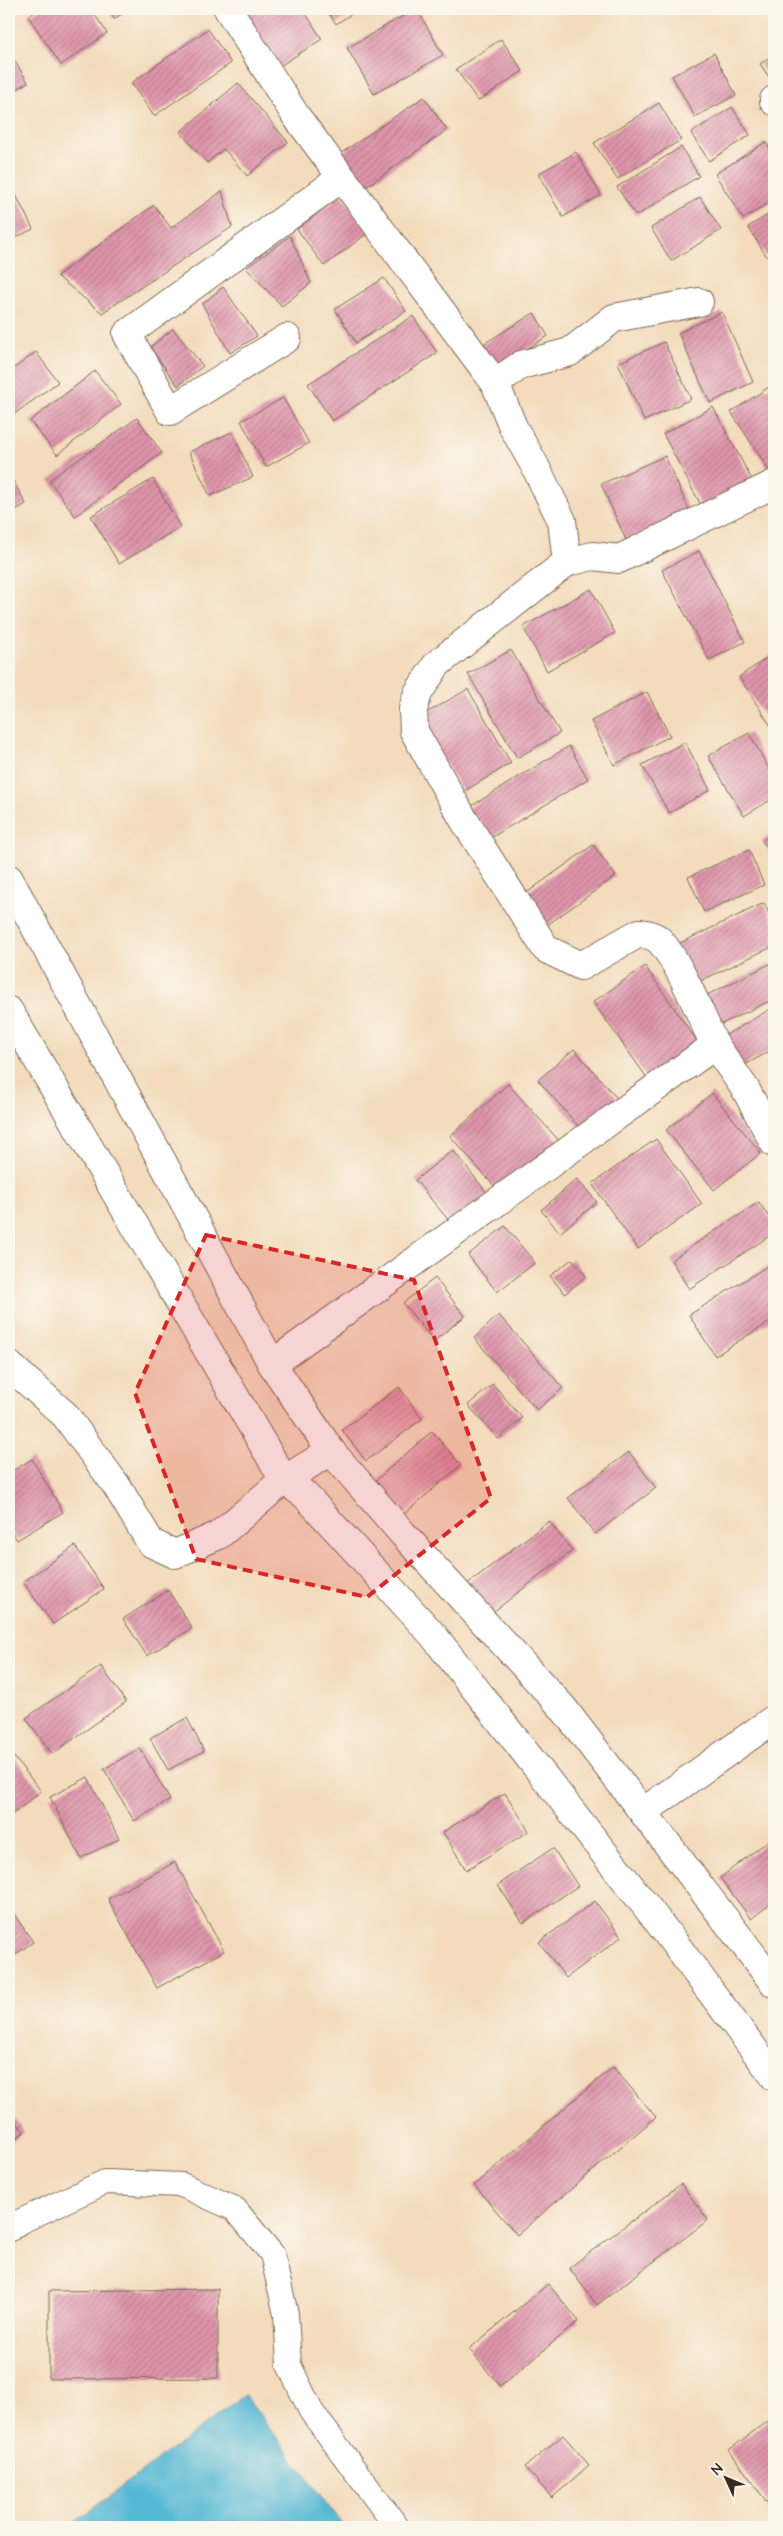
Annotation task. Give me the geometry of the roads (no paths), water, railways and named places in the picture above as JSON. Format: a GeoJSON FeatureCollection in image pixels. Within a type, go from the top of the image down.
{"type":"FeatureCollection","features":[{"type":"Feature","properties":{"kind":"street"},"geometry":{"type":"LineString","coordinates":[[228,9],[296,116],[495,383],[513,427],[562,521],[567,562]]}},
{"type":"Feature","properties":{"kind":"street"},"geometry":{"type":"LineString","coordinates":[[287,338],[170,411],[127,334],[341,178]]}},
{"type":"Feature","properties":{"kind":"street"},"geometry":{"type":"LineString","coordinates":[[495,383],[521,365],[570,352],[614,318],[699,302]]}},
{"type":"Feature","properties":{"kind":"street"},"geometry":{"type":"LineString","coordinates":[[774,484],[619,559],[593,556],[567,562],[437,664],[418,693],[413,709],[414,731],[464,820],[546,949],[581,966],[639,933],[649,934],[660,941],[674,962],[715,1044],[746,1090],[774,1143]]}},
{"type":"Feature","properties":{"kind":"street"},"geometry":{"type":"LineString","coordinates":[[9,880],[272,1364],[331,1451],[403,1534],[563,1708],[774,1982]]}},
{"type":"Feature","properties":{"kind":"street"},"geometry":{"type":"LineString","coordinates":[[9,1011],[284,1480],[306,1495],[433,1636],[660,1924],[774,2076]]}},
{"type":"Feature","properties":{"kind":"street"},"geometry":{"type":"LineString","coordinates":[[272,1364],[715,1044]]}},
{"type":"Feature","properties":{"kind":"street"},"geometry":{"type":"LineString","coordinates":[[9,1365],[65,1415],[116,1485],[151,1543],[175,1554],[219,1535],[284,1480],[331,1451]]}},
{"type":"Feature","properties":{"kind":"street"},"geometry":{"type":"LineString","coordinates":[[643,1812],[774,1719]]}},
{"type":"Feature","properties":{"kind":"lane"},"geometry":{"type":"LineString","coordinates":[[9,2230],[19,2222],[105,2182],[182,2186],[234,2209],[272,2254],[286,2314],[289,2365],[311,2411],[397,2527]]}},
{"type":"Feature","properties":{"kind":"water"},"geometry":{"type":"Polygon","coordinates":[[[245,2395],[344,2527],[68,2527],[245,2395]]]}}]}
